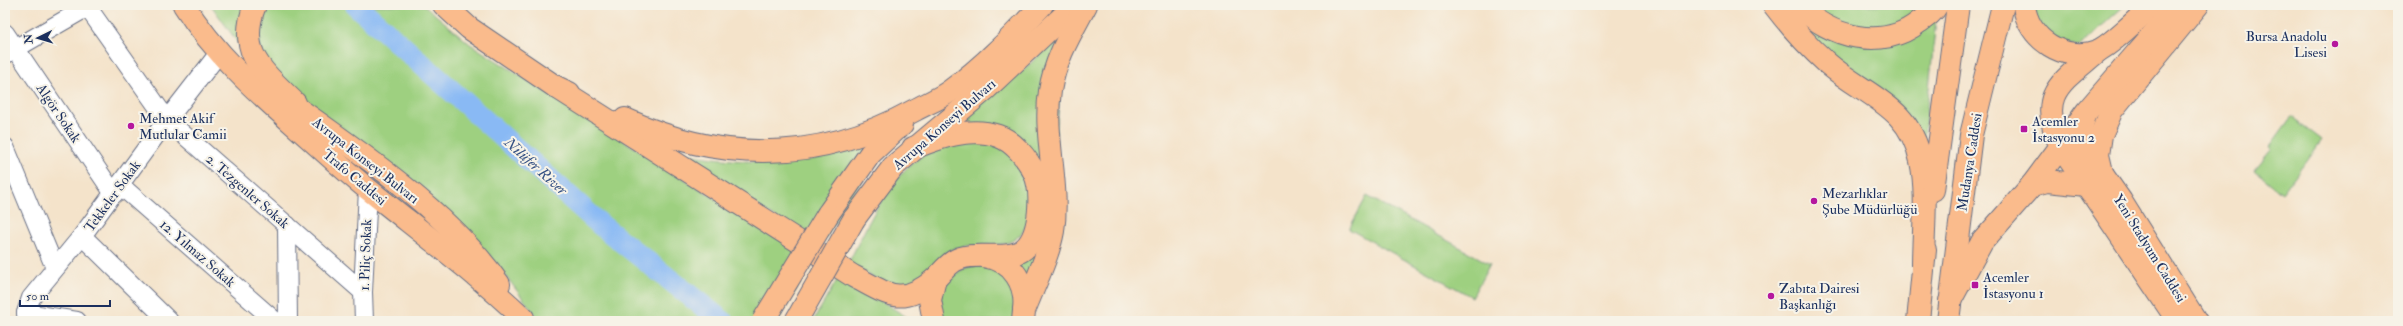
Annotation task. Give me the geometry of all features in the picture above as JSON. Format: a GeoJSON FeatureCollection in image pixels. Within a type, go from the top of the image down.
{"type":"FeatureCollection","features":[{"type":"Feature","properties":{"kind":"main road","name":"Trafo Caddesi"},"geometry":{"type":"LineString","coordinates":[[184,5],[219,53],[264,98],[368,189],[486,283],[524,320]]}},
{"type":"Feature","properties":{"kind":"main road","name":"Avrupa Konseyi Bulvarı"},"geometry":{"type":"LineString","coordinates":[[202,5],[226,41],[264,84],[308,115],[419,201],[465,242],[489,270],[524,320]]}},
{"type":"Feature","properties":{"kind":"main road"},"geometry":{"type":"LineString","coordinates":[[255,5],[249,19],[247,36],[252,56],[265,74],[308,115]]}},
{"type":"Feature","properties":{"kind":"main road","name":"Avrupa Konseyi Bulvarı"},"geometry":{"type":"LineString","coordinates":[[444,5],[469,28],[556,87],[639,125],[675,138],[710,147],[749,152],[788,151],[834,143],[865,134],[948,93],[987,62],[1042,5]]}},
{"type":"Feature","properties":{"kind":"main road","name":"Avrupa Konseyi Bulvarı"},"geometry":{"type":"LineString","coordinates":[[796,321],[854,219],[893,167],[913,148],[987,88],[1075,5]]}},
{"type":"Feature","properties":{"kind":"main road"},"geometry":{"type":"LineString","coordinates":[[1023,316],[1052,231],[1055,184],[1050,132],[1050,92],[1059,56],[1086,5]]}},
{"type":"Feature","properties":{"kind":"main road"},"geometry":{"type":"LineString","coordinates":[[1774,5],[1789,24],[1828,64],[1899,114],[1913,136],[1921,161],[1924,179],[1923,266],[1908,306],[1907,321]]}},
{"type":"Feature","properties":{"kind":"main road"},"geometry":{"type":"LineString","coordinates":[[1799,5],[1817,20],[1833,30],[1855,37],[1873,39],[1908,31],[1934,11],[1937,5]]}},
{"type":"Feature","properties":{"kind":"main road"},"geometry":{"type":"LineString","coordinates":[[1918,321],[1923,266],[1958,5]]}},
{"type":"Feature","properties":{"kind":"main road","name":"Mudanya Caddesi"},"geometry":{"type":"LineString","coordinates":[[1949,311],[1971,135],[2003,5]]}},
{"type":"Feature","properties":{"kind":"main road"},"geometry":{"type":"LineString","coordinates":[[2024,5],[2031,27],[2046,43],[2062,52],[2075,54],[2098,51]]}},
{"type":"Feature","properties":{"kind":"main road"},"geometry":{"type":"LineString","coordinates":[[2095,180],[2061,147],[2054,131],[2051,115],[2053,98],[2058,85],[2151,5]]}},
{"type":"Feature","properties":{"kind":"main road"},"geometry":{"type":"LineString","coordinates":[[1949,311],[1982,242],[2032,185],[2085,115],[2161,25],[2174,5]]}},
{"type":"Feature","properties":{"kind":"main road"},"geometry":{"type":"LineString","coordinates":[[2095,180],[2101,135],[2112,110],[2198,5]]}},
{"type":"Feature","properties":{"kind":"main road"},"geometry":{"type":"LineString","coordinates":[[556,87],[853,276],[890,295],[903,297],[916,292],[934,279],[955,260],[977,255],[1010,255],[1024,250],[1035,234],[1039,201],[1034,173],[1020,152],[999,136],[974,133],[946,136],[913,148]]}},
{"type":"Feature","properties":{"kind":"main road"},"geometry":{"type":"LineString","coordinates":[[763,321],[828,214],[870,154],[922,106]]}},
{"type":"Feature","properties":{"kind":"main road"},"geometry":{"type":"LineString","coordinates":[[2085,115],[2081,129],[2083,143],[2095,180]]}},
{"type":"Feature","properties":{"kind":"main road"},"geometry":{"type":"LineString","coordinates":[[2032,185],[2047,181],[2095,180]]}},
{"type":"Feature","properties":{"kind":"main road","name":"Yeni Stadyum Caddesi"},"geometry":{"type":"LineString","coordinates":[[2095,180],[2178,321]]}},
{"type":"Feature","properties":{"kind":"main road","name":"Yeni Stadyum Caddesi"},"geometry":{"type":"LineString","coordinates":[[2095,180],[2196,321]]}},
{"type":"Feature","properties":{"kind":"main road"},"geometry":{"type":"LineString","coordinates":[[977,255],[996,258],[1011,268],[1022,286],[1025,300],[1023,316]]}},
{"type":"Feature","properties":{"kind":"main road"},"geometry":{"type":"LineString","coordinates":[[934,279],[930,300],[934,321]]}},
{"type":"Feature","properties":{"kind":"street"},"geometry":{"type":"LineString","coordinates":[[10,51],[88,6]]}},
{"type":"Feature","properties":{"kind":"street","name":"2. Tezgenler Sokak"},"geometry":{"type":"LineString","coordinates":[[88,6],[166,120],[363,292]]}},
{"type":"Feature","properties":{"kind":"street","name":"Algör Sokak"},"geometry":{"type":"LineString","coordinates":[[5,33],[10,51],[117,190]]}},
{"type":"Feature","properties":{"kind":"street","name":"Tekkeler Sokak"},"geometry":{"type":"LineString","coordinates":[[28,317],[31,298],[54,268],[82,236],[117,190],[166,120],[219,53]]}},
{"type":"Feature","properties":{"kind":"street"},"geometry":{"type":"LineString","coordinates":[[5,147],[54,268]]}},
{"type":"Feature","properties":{"kind":"street","name":"1. Piliç Sokak"},"geometry":{"type":"LineString","coordinates":[[364,321],[363,292],[368,189]]}},
{"type":"Feature","properties":{"kind":"street","name":"12. Yılmaz Sokak"},"geometry":{"type":"LineString","coordinates":[[117,190],[275,321]]}},
{"type":"Feature","properties":{"kind":"street"},"geometry":{"type":"LineString","coordinates":[[287,225],[288,321]]}},
{"type":"Feature","properties":{"kind":"street"},"geometry":{"type":"LineString","coordinates":[[82,236],[169,321]]}},
{"type":"Feature","properties":{"kind":"street"},"geometry":{"type":"LineString","coordinates":[[28,317],[77,321]]}},
{"type":"Feature","properties":{"kind":"green space"},"geometry":{"type":"Polygon","coordinates":[[[211,5],[245,5],[239,27],[243,50],[211,5]]]}},
{"type":"Feature","properties":{"kind":"green space"},"geometry":{"type":"Polygon","coordinates":[[[267,5],[424,5],[470,44],[813,260],[778,321],[540,321],[493,259],[276,77],[259,58],[259,15],[267,5]]]}},
{"type":"Feature","properties":{"kind":"green space"},"geometry":{"type":"Polygon","coordinates":[[[1782,5],[1789,5],[1824,34],[1936,19],[1924,138],[1837,61],[1782,5]]]}},
{"type":"Feature","properties":{"kind":"green space"},"geometry":{"type":"Polygon","coordinates":[[[1812,5],[1928,5],[1918,13],[1880,31],[1837,23],[1812,5]]]}},
{"type":"Feature","properties":{"kind":"green space"},"geometry":{"type":"Polygon","coordinates":[[[2034,5],[2125,5],[2080,46],[2060,45],[2038,26],[2034,5]]]}},
{"type":"Feature","properties":{"kind":"green space"},"geometry":{"type":"Polygon","coordinates":[[[1066,31],[1047,225],[1027,285],[1013,261],[1041,221],[1017,143],[943,132],[1020,73],[1066,31]]]}},
{"type":"Feature","properties":{"kind":"green space"},"geometry":{"type":"Polygon","coordinates":[[[2292,117],[2322,140],[2282,193],[2254,170],[2272,149],[2270,147],[2292,117]]]}},
{"type":"Feature","properties":{"kind":"green space"},"geometry":{"type":"Polygon","coordinates":[[[913,125],[873,166],[851,197],[821,246],[670,151],[712,158],[756,162],[800,161],[842,153],[913,125]]]}},
{"type":"Feature","properties":{"kind":"green space"},"geometry":{"type":"Polygon","coordinates":[[[957,139],[1006,148],[1024,172],[1030,183],[1031,203],[1029,219],[1022,233],[1010,242],[1002,244],[968,246],[951,250],[943,255],[927,273],[917,280],[907,284],[897,285],[888,283],[848,264],[878,206],[907,167],[923,155],[957,139]]]}},
{"type":"Feature","properties":{"kind":"green space"},"geometry":{"type":"Polygon","coordinates":[[[1367,196],[1490,264],[1472,297],[1349,229],[1367,196]]]}},
{"type":"Feature","properties":{"kind":"green space"},"geometry":{"type":"Polygon","coordinates":[[[974,265],[987,267],[1005,274],[1013,288],[1015,321],[943,321],[940,302],[945,286],[956,273],[974,265]]]}},
{"type":"Feature","properties":{"kind":"green space"},"geometry":{"type":"Polygon","coordinates":[[[840,275],[913,321],[813,321],[840,275]]]}},
{"type":"Feature","properties":{"kind":"waterway","name":"Nilüfer River"},"geometry":{"type":"LineString","coordinates":[[356,5],[602,226],[722,321]]}},
{"type":"Feature","properties":{"kind":"place","name":"Bursa Anadolu Lisesi"},"geometry":{"type":"Point","coordinates":[2335,44]}},
{"type":"Feature","properties":{"kind":"place","name":"Mehmet Akif Mutlular Camii"},"geometry":{"type":"Point","coordinates":[131,126]}},
{"type":"Feature","properties":{"kind":"place","name":"Acemler İstasyonu 2"},"geometry":{"type":"Point","coordinates":[2024,129]}},
{"type":"Feature","properties":{"kind":"place","name":"Mezarlıklar Şube Müdürlüğü"},"geometry":{"type":"Point","coordinates":[1814,201]}},
{"type":"Feature","properties":{"kind":"place","name":"Acemler İstasyonu 1"},"geometry":{"type":"Point","coordinates":[1975,285]}},
{"type":"Feature","properties":{"kind":"place","name":"Zabıta Dairesi Başkanlığı"},"geometry":{"type":"Point","coordinates":[1771,296]}}]}
